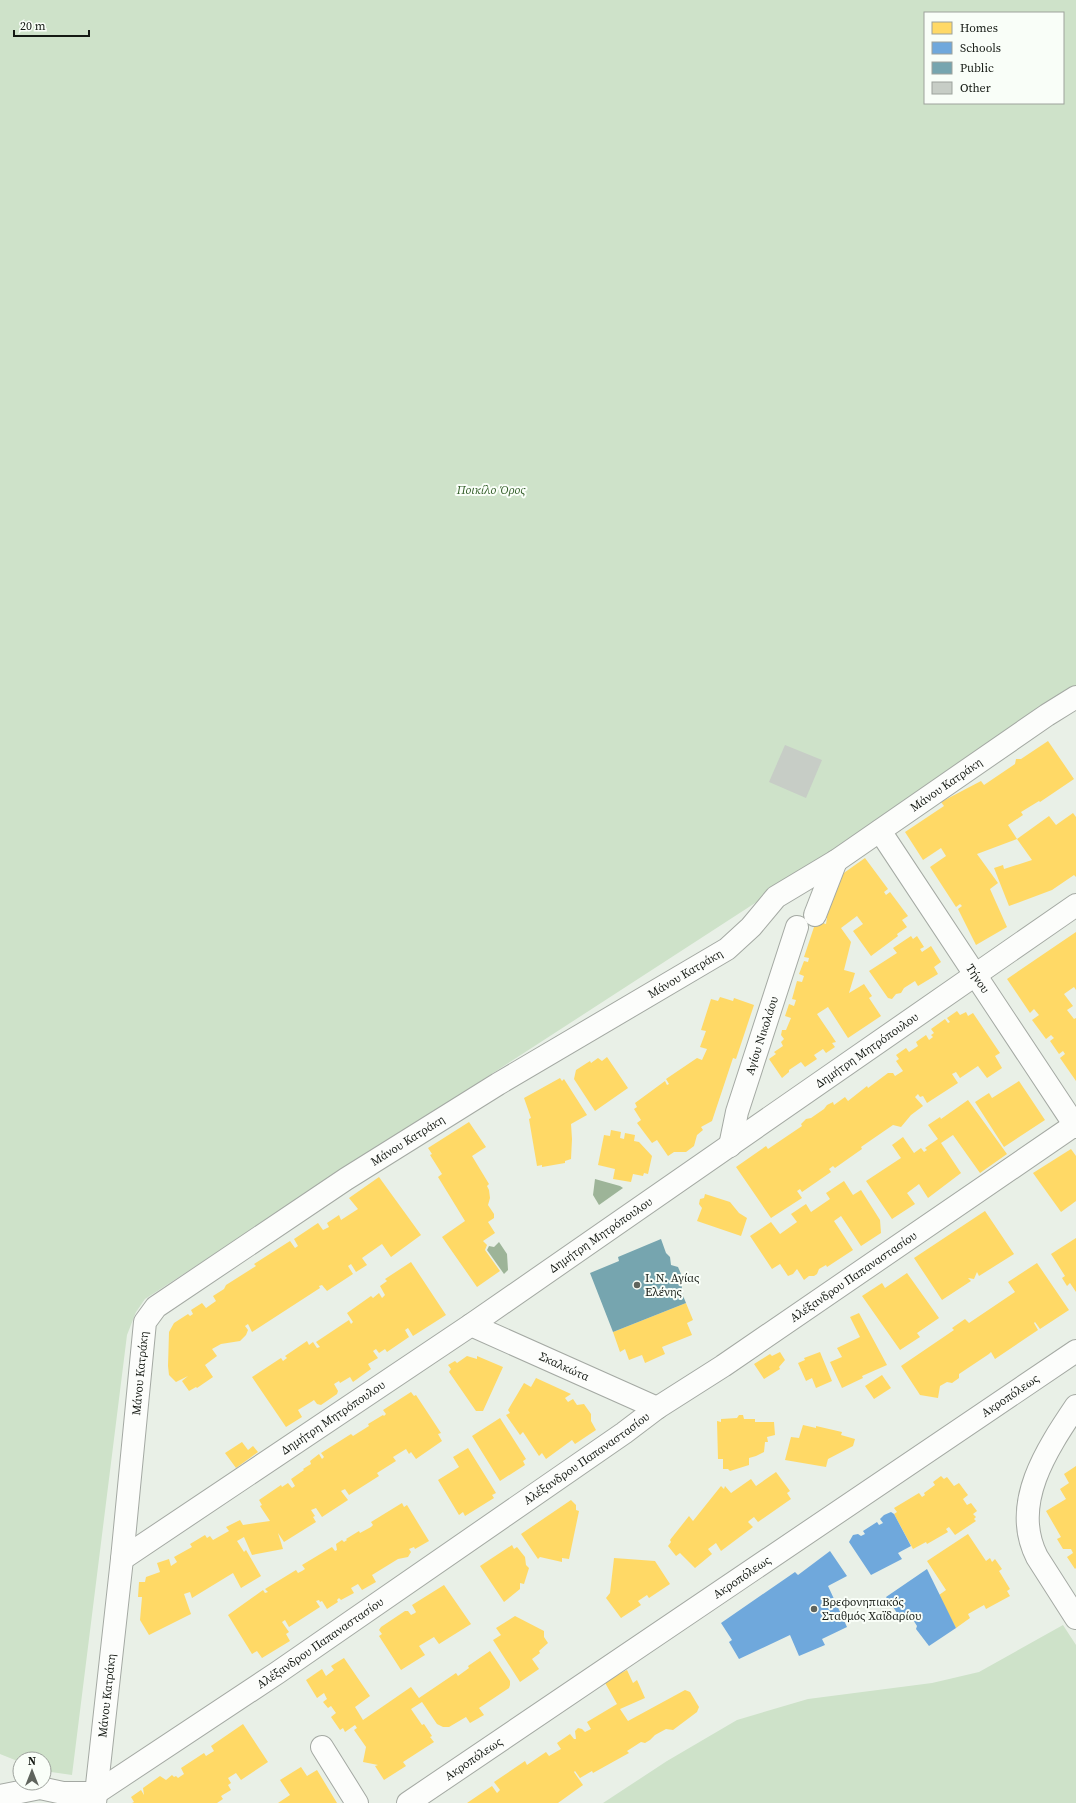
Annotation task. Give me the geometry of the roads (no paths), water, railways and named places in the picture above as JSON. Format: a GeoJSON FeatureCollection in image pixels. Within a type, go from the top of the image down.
{"type":"FeatureCollection","features":[{"type":"Feature","properties":{"kind":"street","name":"Μάνου Κατράκη"},"geometry":{"type":"LineString","coordinates":[[95,1798],[122,1559],[145,1322],[156,1307],[346,1179],[498,1084],[727,949],[751,927],[776,897],[836,861],[1047,715],[1076,697]]}},
{"type":"Feature","properties":{"kind":"street","name":"Τήνου"},"geometry":{"type":"LineString","coordinates":[[880,831],[1076,1125]]}},
{"type":"Feature","properties":{"kind":"street"},"geometry":{"type":"LineString","coordinates":[[815,915],[836,861]]}},
{"type":"Feature","properties":{"kind":"street","name":"Δημήτρη Μητρόπουλου"},"geometry":{"type":"LineString","coordinates":[[122,1559],[471,1325],[730,1146],[974,974],[1076,905]]}},
{"type":"Feature","properties":{"kind":"street","name":"Αγίου Νικολάου"},"geometry":{"type":"LineString","coordinates":[[730,1146],[737,1112],[797,927]]}},
{"type":"Feature","properties":{"kind":"street","name":"Αλέξανδρου Παπαναστασίου"},"geometry":{"type":"LineString","coordinates":[[95,1798],[617,1438],[656,1408],[723,1366],[1076,1125]]}},
{"type":"Feature","properties":{"kind":"street","name":"Σκαλκώτα"},"geometry":{"type":"LineString","coordinates":[[471,1325],[656,1408]]}},
{"type":"Feature","properties":{"kind":"street","name":"Ακροπόλεως"},"geometry":{"type":"LineString","coordinates":[[408,1803],[1076,1351]]}},
{"type":"Feature","properties":{"kind":"street"},"geometry":{"type":"LineString","coordinates":[[1076,1406],[1051,1444],[1034,1480],[1029,1508],[1028,1531],[1037,1557],[1076,1618]]}},
{"type":"Feature","properties":{"kind":"street"},"geometry":{"type":"LineString","coordinates":[[322,1747],[357,1803]]}},
{"type":"Feature","properties":{"kind":"street"},"geometry":{"type":"LineString","coordinates":[[0,1796],[40,1788],[95,1798]]}},
{"type":"Feature","properties":{"kind":"place","name":"Ι. Ν. Αγίας Ελένης"},"geometry":{"type":"Point","coordinates":[637,1285]}},
{"type":"Feature","properties":{"kind":"place","name":"Βρεφονηπιακός Σταθμός Χαϊδαρίου"},"geometry":{"type":"Point","coordinates":[814,1609]}},
{"type":"Feature","properties":{"kind":"park label","name":"Ποικίλο Όρος"},"geometry":{"type":"Point","coordinates":[491,490]}}]}
